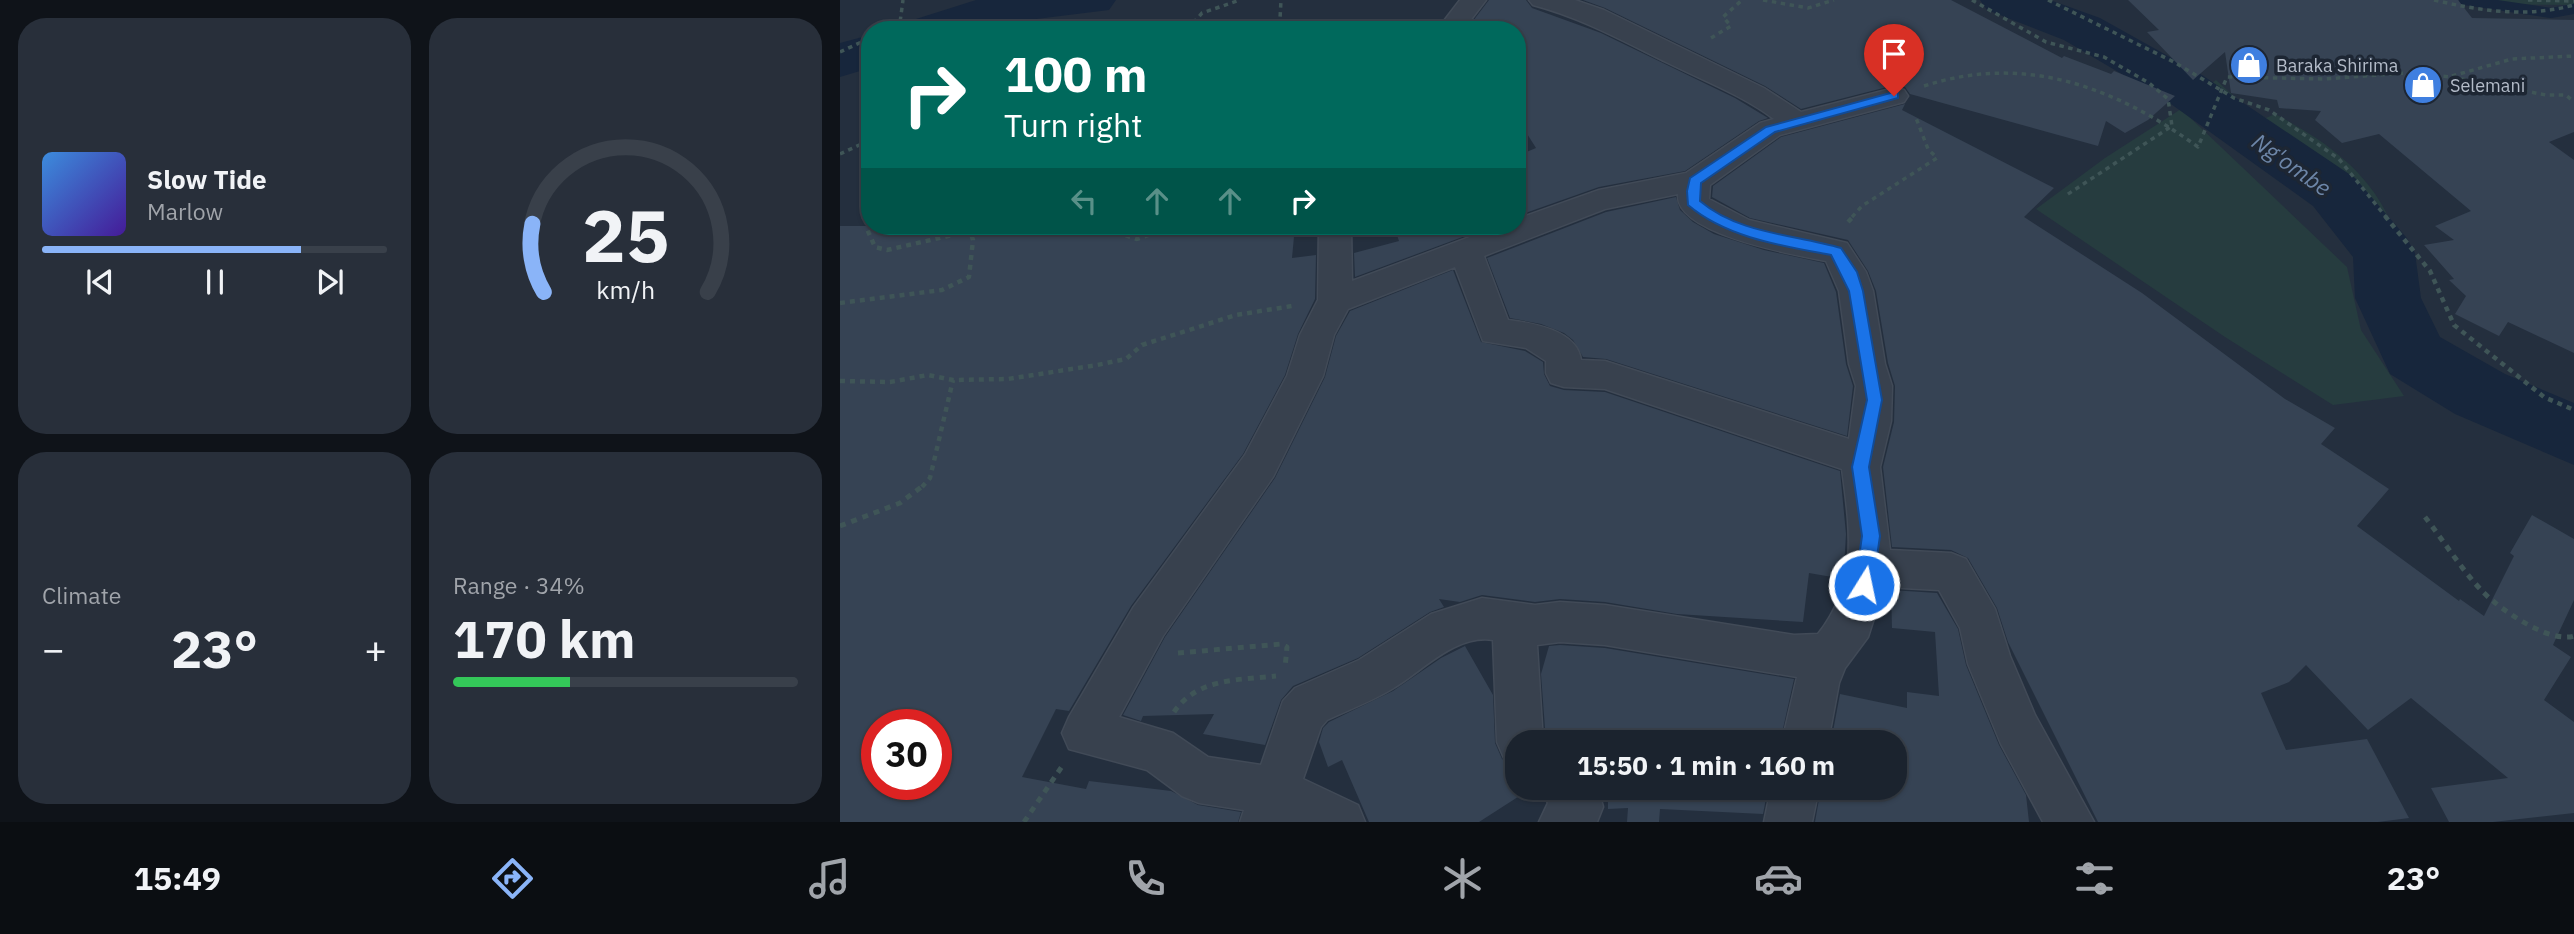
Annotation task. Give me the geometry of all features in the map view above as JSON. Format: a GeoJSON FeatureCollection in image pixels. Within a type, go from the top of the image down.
{"type":"FeatureCollection","features":[{"type":"Feature","properties":{"kind":"street"},"geometry":{"type":"LineString","coordinates":[[1457,21],[1473,0]]}},
{"type":"Feature","properties":{"kind":"street"},"geometry":{"type":"LineString","coordinates":[[1542,0],[1584,10],[1758,94],[1796,122]]}},
{"type":"Feature","properties":{"kind":"street"},"geometry":{"type":"LineString","coordinates":[[1526,228],[1599,201],[1695,181],[1770,129],[1894,96]]}},
{"type":"Feature","properties":{"kind":"street"},"geometry":{"type":"LineString","coordinates":[[1695,181],[1693,202],[1710,216],[1775,240],[1836,251],[1850,272],[1856,291],[1875,400],[1861,467],[1871,536],[1869,567],[1853,623],[1829,654],[1817,683],[1807,730]]}},
{"type":"Feature","properties":{"kind":"street"},"geometry":{"type":"LineString","coordinates":[[1335,235],[1335,300],[1317,335],[1305,376],[1259,466],[1148,622],[1086,733],[1157,749],[1199,779],[1270,807],[1341,822]]}},
{"type":"Feature","properties":{"kind":"street"},"geometry":{"type":"LineString","coordinates":[[1335,300],[1509,235]]}},
{"type":"Feature","properties":{"kind":"street"},"geometry":{"type":"LineString","coordinates":[[1466,251],[1495,332],[1534,336],[1563,355],[1564,373],[1605,375],[1863,460]]}},
{"type":"Feature","properties":{"kind":"street"},"geometry":{"type":"LineString","coordinates":[[1869,567],[1951,572],[1980,623],[1990,664],[2000,680],[2017,728],[2070,822]]}},
{"type":"Feature","properties":{"kind":"street"},"geometry":{"type":"LineString","coordinates":[[1270,807],[1297,732],[1298,717],[1311,704],[1375,675],[1446,628],[1482,618],[1514,624],[1580,622],[1794,656],[1829,654]]}},
{"type":"Feature","properties":{"kind":"street"},"geometry":{"type":"LineString","coordinates":[[1514,624],[1519,730]]}},
{"type":"Feature","properties":{"kind":"street"},"geometry":{"type":"LineString","coordinates":[[1563,822],[1579,807],[1578,800]]}},
{"type":"Feature","properties":{"kind":"street"},"geometry":{"type":"LineString","coordinates":[[1788,822],[1793,800]]}},
{"type":"Feature","properties":{"kind":"path"},"geometry":{"type":"LineString","coordinates":[[900,21],[903,0]]}},
{"type":"Feature","properties":{"kind":"path"},"geometry":{"type":"LineString","coordinates":[[1196,21],[1202,13],[1240,0]]}},
{"type":"Feature","properties":{"kind":"path"},"geometry":{"type":"LineString","coordinates":[[1275,21],[1280,19],[1281,0]]}},
{"type":"Feature","properties":{"kind":"path"},"geometry":{"type":"LineString","coordinates":[[1677,57],[1731,26],[1723,17],[1742,0]]}},
{"type":"Feature","properties":{"kind":"path"},"geometry":{"type":"LineString","coordinates":[[1763,0],[1785,6],[1811,8],[1834,0]]}},
{"type":"Feature","properties":{"kind":"path"},"geometry":{"type":"LineString","coordinates":[[1972,0],[2046,41],[2104,57],[2149,83],[2168,99],[2172,126]]}},
{"type":"Feature","properties":{"kind":"path"},"geometry":{"type":"LineString","coordinates":[[2048,0],[2174,62],[2223,92],[2269,110],[2339,159],[2430,271],[2454,325],[2544,397],[2574,410]]}},
{"type":"Feature","properties":{"kind":"path"},"geometry":{"type":"LineString","coordinates":[[2434,0],[2505,13],[2554,12],[2574,6]]}},
{"type":"Feature","properties":{"kind":"path"},"geometry":{"type":"LineString","coordinates":[[2528,0],[2574,6]]}},
{"type":"Feature","properties":{"kind":"path"},"geometry":{"type":"LineString","coordinates":[[840,52],[861,42]]}},
{"type":"Feature","properties":{"kind":"path"},"geometry":{"type":"LineString","coordinates":[[2451,77],[2481,63],[2507,58],[2574,56]]}},
{"type":"Feature","properties":{"kind":"path"},"geometry":{"type":"LineString","coordinates":[[1894,96],[1966,71],[2022,70],[2096,91],[2172,126],[2198,148],[2227,77],[2247,75],[2325,79],[2406,73],[2451,77],[2546,95],[2574,94]]}},
{"type":"Feature","properties":{"kind":"path"},"geometry":{"type":"LineString","coordinates":[[2566,95],[2574,102]]}},
{"type":"Feature","properties":{"kind":"path"},"geometry":{"type":"LineString","coordinates":[[1836,251],[1839,235],[1862,206],[1937,158],[1928,149],[1927,140],[1912,111],[1903,100],[1894,96]]}},
{"type":"Feature","properties":{"kind":"path"},"geometry":{"type":"LineString","coordinates":[[2065,196],[2172,126]]}},
{"type":"Feature","properties":{"kind":"path"},"geometry":{"type":"LineString","coordinates":[[840,154],[861,144]]}},
{"type":"Feature","properties":{"kind":"path"},"geometry":{"type":"LineString","coordinates":[[870,235],[875,247],[887,250],[953,235]]}},
{"type":"Feature","properties":{"kind":"path"},"geometry":{"type":"LineString","coordinates":[[840,303],[942,290],[969,276],[971,235]]}},
{"type":"Feature","properties":{"kind":"path"},"geometry":{"type":"LineString","coordinates":[[1125,235],[1138,239],[1149,235]]}},
{"type":"Feature","properties":{"kind":"path"},"geometry":{"type":"LineString","coordinates":[[840,381],[890,382],[928,375],[953,380],[1007,379],[1025,374],[1097,365],[1126,359],[1142,345],[1236,315],[1335,300]]}},
{"type":"Feature","properties":{"kind":"path"},"geometry":{"type":"LineString","coordinates":[[840,526],[909,499],[923,488],[930,478],[953,380]]}},
{"type":"Feature","properties":{"kind":"path"},"geometry":{"type":"LineString","coordinates":[[2425,517],[2492,601],[2550,637],[2565,639],[2574,636]]}},
{"type":"Feature","properties":{"kind":"path"},"geometry":{"type":"LineString","coordinates":[[1148,622],[1149,641],[1154,649],[1168,654],[1281,644],[1287,648],[1288,660],[1285,669],[1277,676],[1201,688],[1186,695],[1177,706],[1157,749]]}},
{"type":"Feature","properties":{"kind":"path"},"geometry":{"type":"LineString","coordinates":[[1024,822],[1086,733]]}},
{"type":"Feature","properties":{"kind":"green space"},"geometry":{"type":"Polygon","coordinates":[[[2459,0],[2574,0],[2574,5],[2473,4],[2459,0]]]}},
{"type":"Feature","properties":{"kind":"green space"},"geometry":{"type":"Polygon","coordinates":[[[2216,80],[2241,103],[2266,118],[2275,114],[2325,144],[2367,183],[2388,216],[2359,224],[2291,189],[2264,160],[2277,156],[2190,101],[2216,80]]]}},
{"type":"Feature","properties":{"kind":"green space"},"geometry":{"type":"Polygon","coordinates":[[[2181,109],[2347,267],[2361,330],[2404,396],[2333,405],[2225,337],[2036,209],[2105,158],[2181,109]]]}},
{"type":"Feature","properties":{"kind":"building"},"geometry":{"type":"Polygon","coordinates":[[[1489,0],[1526,0],[1532,8],[1601,33],[1735,98],[1768,118],[1759,121],[1685,171],[1599,187],[1526,213],[1526,152],[1536,148],[1526,132],[1526,21],[1473,21],[1489,0]]]}},
{"type":"Feature","properties":{"kind":"building"},"geometry":{"type":"Polygon","coordinates":[[[1583,0],[1951,0],[2062,58],[2064,56],[2111,74],[2114,71],[2175,96],[2148,120],[2125,133],[2106,121],[2098,146],[1910,94],[1905,87],[1895,85],[1801,109],[1765,86],[1605,8],[1583,0]]]}},
{"type":"Feature","properties":{"kind":"building"},"geometry":{"type":"Polygon","coordinates":[[[2128,0],[2458,0],[2472,18],[2574,20],[2574,132],[2549,142],[2574,160],[2574,353],[2508,322],[2499,336],[2455,314],[2466,296],[2449,280],[2454,279],[2424,245],[2454,240],[2435,226],[2471,211],[2379,134],[2342,143],[2315,120],[2321,111],[2279,108],[2277,100],[2231,93],[2225,52],[2193,80],[2147,32],[2159,30],[2128,0]]]}},
{"type":"Feature","properties":{"kind":"building"},"geometry":{"type":"Polygon","coordinates":[[[1905,104],[1902,110],[2054,188],[2024,217],[2142,293],[2285,399],[2335,428],[2321,444],[2389,489],[2357,526],[2459,601],[2460,599],[2484,616],[2514,556],[2510,553],[2532,515],[2574,539],[2574,600],[2553,645],[2571,657],[2544,700],[2574,722],[2574,813],[2493,822],[2449,822],[2431,788],[2508,778],[2411,698],[2368,730],[2306,665],[2289,682],[2261,693],[2286,750],[2367,739],[2409,818],[2378,822],[2098,822],[2008,642],[1997,608],[1968,558],[1951,550],[1892,547],[1883,467],[1894,422],[1895,386],[1888,363],[1876,291],[1868,271],[1848,240],[1750,218],[1712,197],[1713,186],[1781,137],[1905,104]]]}},
{"type":"Feature","properties":{"kind":"building"},"geometry":{"type":"Polygon","coordinates":[[[1676,197],[1680,210],[1693,222],[1714,234],[1764,250],[1824,263],[1836,292],[1846,364],[1853,386],[1847,436],[1606,359],[1583,357],[1573,340],[1564,333],[1541,324],[1510,318],[1487,258],[1606,212],[1676,197]]]}},
{"type":"Feature","properties":{"kind":"building"},"geometry":{"type":"Polygon","coordinates":[[[840,226],[861,226],[861,235],[1294,235],[1292,258],[1316,255],[1315,299],[1298,334],[1285,375],[1243,454],[1131,606],[1069,711],[1056,709],[1022,777],[1086,789],[1089,781],[1171,791],[1198,805],[1241,812],[1238,822],[840,822],[840,226]]]}},
{"type":"Feature","properties":{"kind":"building"},"geometry":{"type":"Polygon","coordinates":[[[1397,235],[1468,235],[1355,277],[1354,253],[1399,241],[1397,235]]]}},
{"type":"Feature","properties":{"kind":"building"},"geometry":{"type":"Polygon","coordinates":[[[1453,270],[1481,342],[1525,351],[1543,362],[1544,374],[1550,386],[1564,390],[1605,392],[1840,471],[1846,534],[1844,568],[1834,565],[1832,577],[1809,573],[1803,622],[1677,614],[1605,602],[1560,599],[1535,602],[1482,595],[1460,602],[1439,599],[1444,607],[1430,612],[1358,658],[1293,686],[1281,700],[1265,745],[1203,734],[1214,714],[1143,716],[1141,721],[1123,715],[1165,637],[1275,478],[1325,377],[1336,336],[1350,311],[1453,270]]]}},
{"type":"Feature","properties":{"kind":"building"},"geometry":{"type":"Polygon","coordinates":[[[1891,590],[1937,593],[1958,629],[1966,665],[1999,745],[2026,795],[2029,822],[1815,822],[1819,800],[1907,800],[1907,730],[1833,730],[1840,694],[1907,708],[1907,692],[1939,696],[1935,632],[1892,628],[1891,590]]]}},
{"type":"Feature","properties":{"kind":"building"},"geometry":{"type":"Polygon","coordinates":[[[1465,646],[1493,695],[1495,743],[1505,761],[1505,800],[1513,800],[1479,822],[1369,822],[1342,760],[1328,767],[1319,742],[1323,728],[1329,722],[1393,691],[1441,658],[1465,646]]]}},
{"type":"Feature","properties":{"kind":"building"},"geometry":{"type":"Polygon","coordinates":[[[1549,646],[1605,648],[1794,679],[1783,730],[1545,730],[1541,674],[1549,646]]]}},
{"type":"Feature","properties":{"kind":"building"},"geometry":{"type":"Polygon","coordinates":[[[1608,800],[1766,800],[1763,814],[1660,809],[1659,822],[1627,822],[1628,808],[1608,809],[1608,800]]]}},
{"type":"Feature","properties":{"kind":"waterway","name":"Ng'ombe"},"geometry":{"type":"LineString","coordinates":[[961,21],[998,9],[1092,0]]}},
{"type":"Feature","properties":{"kind":"waterway","name":"Ng'ombe"},"geometry":{"type":"LineString","coordinates":[[2004,0],[2082,29],[2183,87],[2334,192],[2384,253],[2388,298],[2414,355],[2480,394],[2574,435]]}},
{"type":"Feature","properties":{"kind":"waterway"},"geometry":{"type":"LineString","coordinates":[[2464,0],[2551,13],[2574,9]]}},
{"type":"Feature","properties":{"kind":"waterway","name":"Ng'ombe"},"geometry":{"type":"LineString","coordinates":[[840,61],[861,53]]}},
{"type":"Feature","properties":{"kind":"place","name":"Baraka Shirima"},"geometry":{"type":"Point","coordinates":[2249,65]}},
{"type":"Feature","properties":{"kind":"place","name":"Selemani"},"geometry":{"type":"Point","coordinates":[2423,85]}},
{"type":"Feature","properties":{"kind":"route"},"geometry":{"type":"LineString","coordinates":[[1864,585],[1869,567],[1871,536],[1861,467],[1875,400],[1856,291],[1850,272],[1836,251],[1775,240],[1710,216],[1699,210],[1693,202],[1693,191],[1695,181],[1770,129],[1894,96]]}}]}
